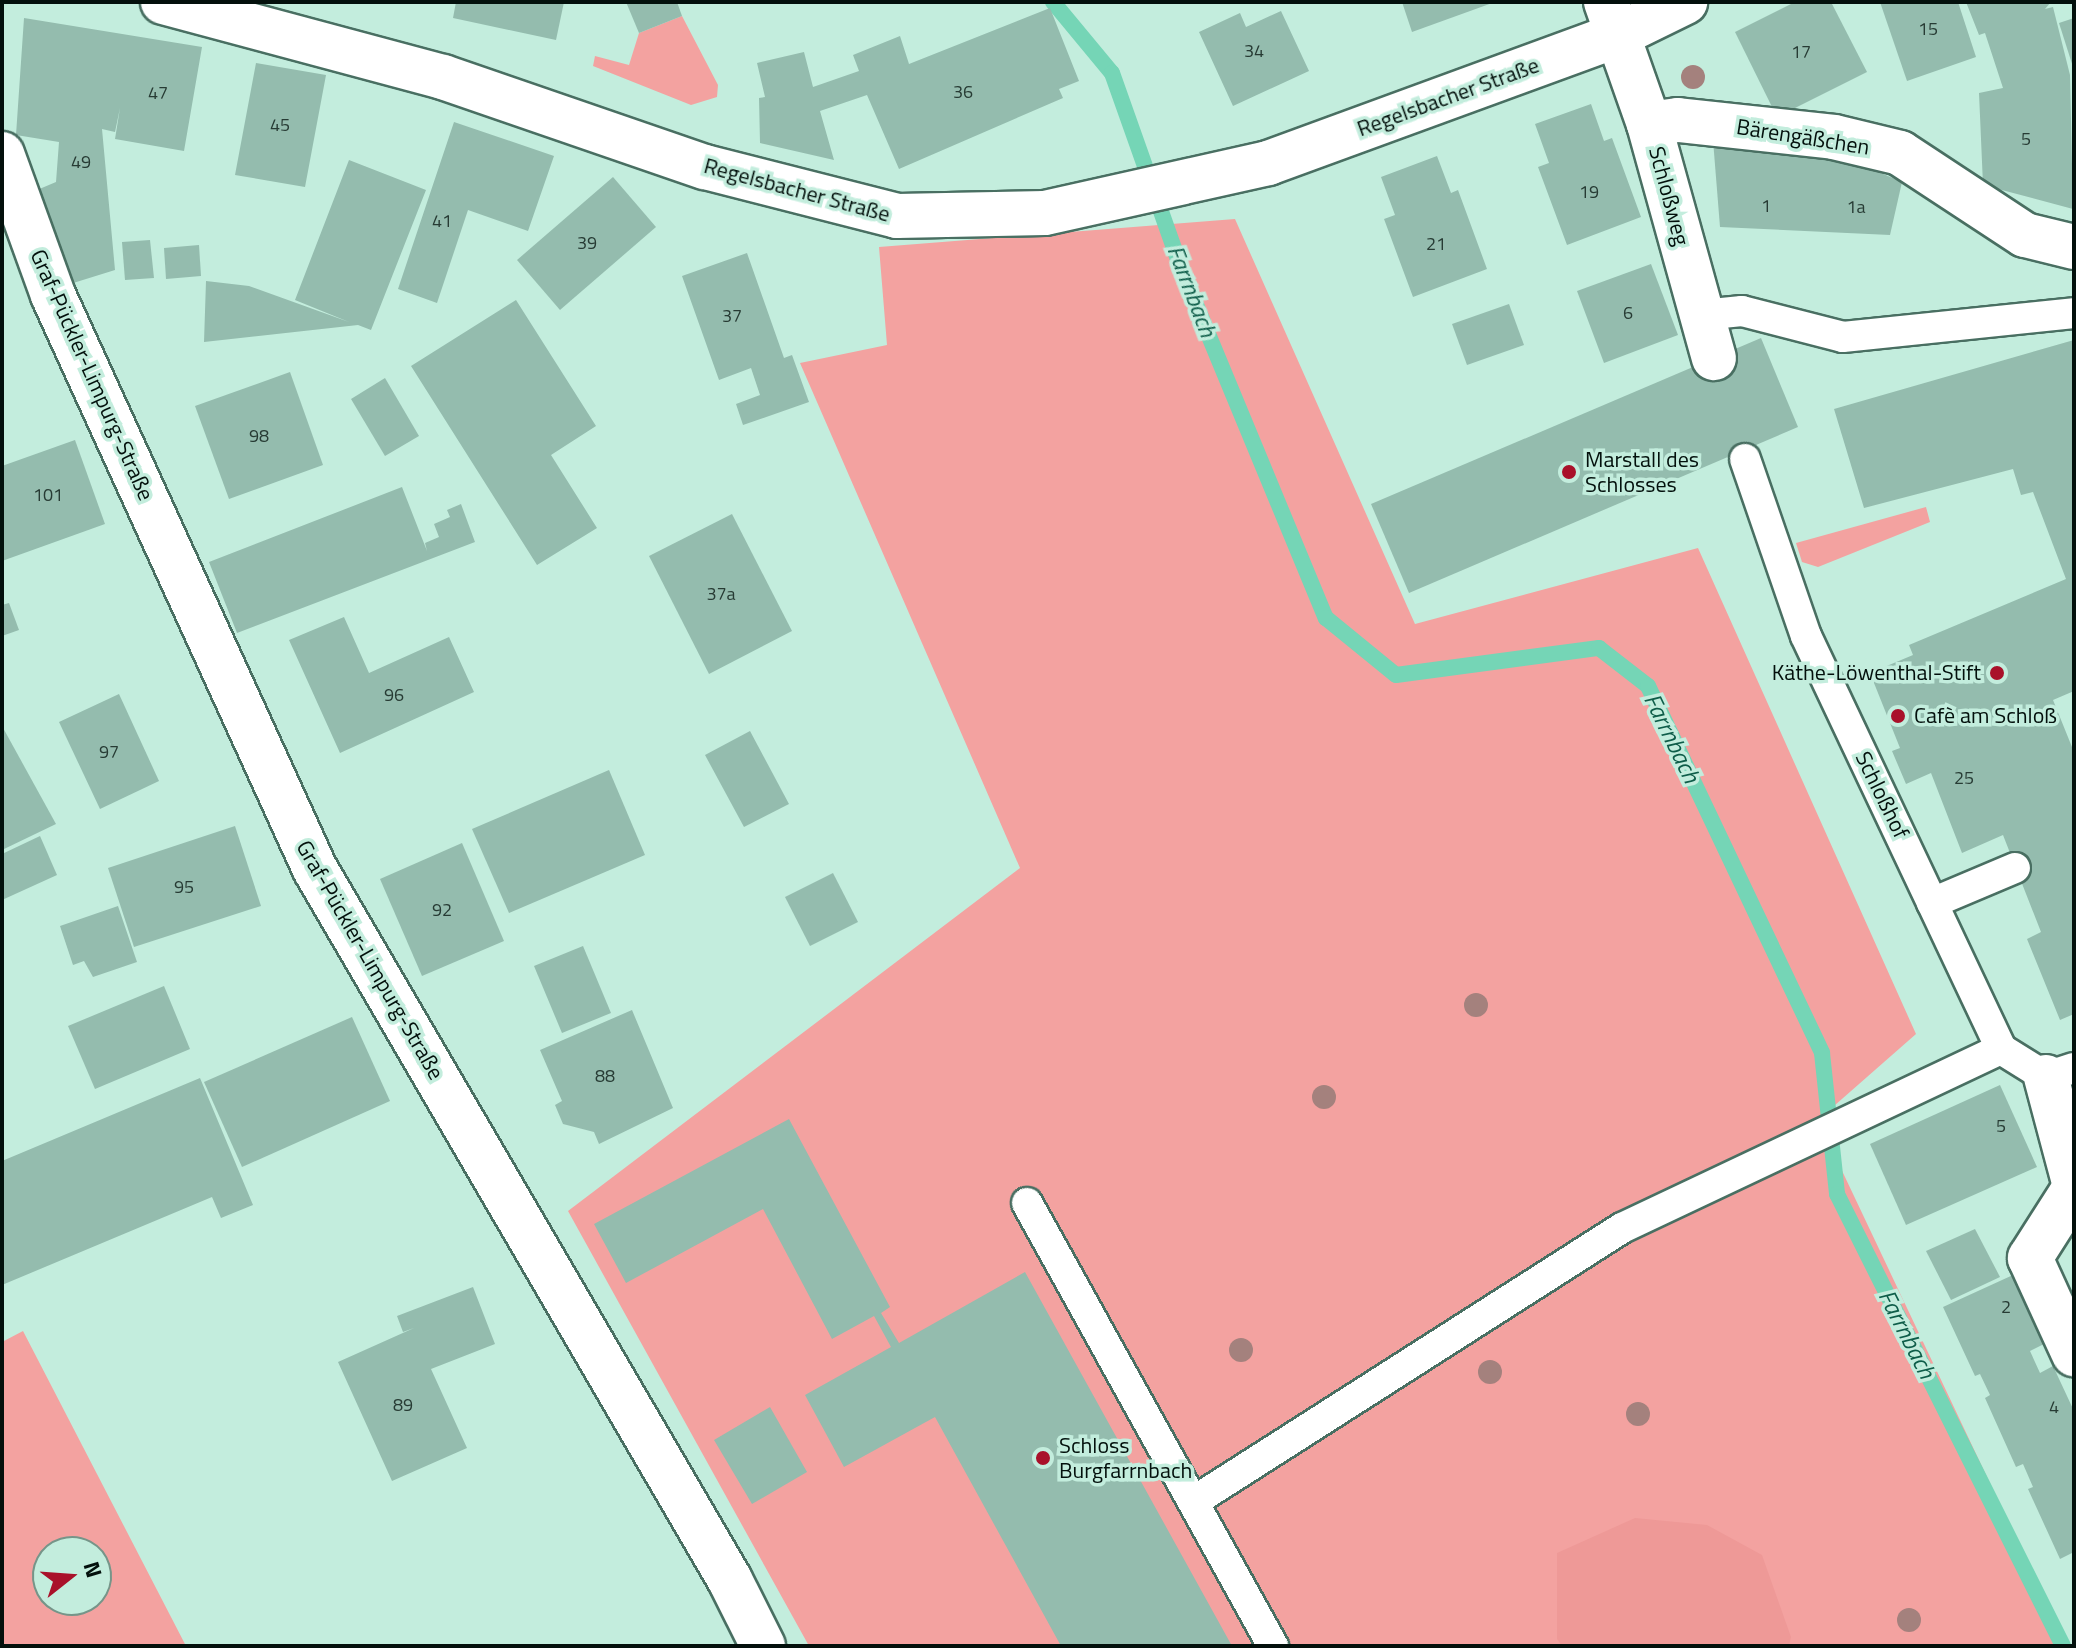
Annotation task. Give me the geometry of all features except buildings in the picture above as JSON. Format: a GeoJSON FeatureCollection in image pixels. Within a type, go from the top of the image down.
{"type":"FeatureCollection","features":[{"type":"Feature","properties":{"kind":"street","name":"Regelsbacher Straße"},"geometry":{"type":"LineString","coordinates":[[163,2],[443,77],[708,168],[897,216],[1045,213],[1268,163],[1612,18],[1685,2]]}},
{"type":"Feature","properties":{"kind":"street","name":"Schloßweg"},"geometry":{"type":"LineString","coordinates":[[1612,18],[1649,124],[1714,358]]}},
{"type":"Feature","properties":{"kind":"street","name":"Bärengäßchen"},"geometry":{"type":"LineString","coordinates":[[1649,124],[1678,120],[1834,137],[1900,153],[2025,235],[2074,247]]}},
{"type":"Feature","properties":{"kind":"street","name":"Graf-Pückler-Limpurg-Straße"},"geometry":{"type":"LineString","coordinates":[[2,154],[53,295],[315,869],[730,1580],[763,1646]]}},
{"type":"Feature","properties":{"kind":"street"},"geometry":{"type":"LineString","coordinates":[[2060,1072],[2074,1182]]}},
{"type":"Feature","properties":{"kind":"street"},"geometry":{"type":"LineString","coordinates":[[2074,1189],[2030,1258],[2074,1354]]}},
{"type":"Feature","properties":{"kind":"lane"},"geometry":{"type":"LineString","coordinates":[[1702,315],[1742,311],[1843,337],[2074,313]]}},
{"type":"Feature","properties":{"kind":"lane","name":"Schloßhof"},"geometry":{"type":"LineString","coordinates":[[1745,459],[1806,636],[2001,1049]]}},
{"type":"Feature","properties":{"kind":"lane"},"geometry":{"type":"LineString","coordinates":[[1932,903],[2015,868]]}},
{"type":"Feature","properties":{"kind":"lane"},"geometry":{"type":"LineString","coordinates":[[1196,1500],[1622,1228],[2001,1049],[2060,1072]]}},
{"type":"Feature","properties":{"kind":"lane"},"geometry":{"type":"LineString","coordinates":[[1027,1203],[1196,1500],[1273,1646]]}},
{"type":"Feature","properties":{"kind":"shaded area"},"geometry":{"type":"Polygon","coordinates":[[[682,16],[718,85],[717,97],[691,105],[593,66],[595,56],[629,65],[639,33],[682,16]]]}},
{"type":"Feature","properties":{"kind":"shaded area"},"geometry":{"type":"Polygon","coordinates":[[[1235,219],[1415,624],[1698,548],[1916,1034],[1818,1120],[2067,1646],[809,1646],[568,1211],[1020,868],[800,363],[887,345],[879,247],[1235,219]]]}},
{"type":"Feature","properties":{"kind":"shaded area"},"geometry":{"type":"Polygon","coordinates":[[[1926,507],[1930,522],[1818,567],[1802,562],[1796,543],[1926,507]]]}},
{"type":"Feature","properties":{"kind":"shaded area"},"geometry":{"type":"Polygon","coordinates":[[[23,1331],[186,1646],[2,1646],[2,1342],[23,1331]]]}},
{"type":"Feature","properties":{"kind":"shaded area"},"geometry":{"type":"Polygon","coordinates":[[[1635,1518],[1707,1525],[1762,1555],[1791,1637],[1789,1646],[1562,1646],[1557,1639],[1557,1553],[1635,1518]]]}},
{"type":"Feature","properties":{"kind":"waterway","name":"Farrnbach"},"geometry":{"type":"LineString","coordinates":[[1053,2],[1112,73],[1182,271],[1326,618],[1396,675],[1599,648],[1648,686],[1822,1053],[1837,1194],[2063,1646]]}},
{"type":"Feature","properties":{"kind":"place","name":"Marstall des Schlosses"},"geometry":{"type":"Point","coordinates":[1569,472]}},
{"type":"Feature","properties":{"kind":"place","name":"Käthe-Löwenthal-Stift"},"geometry":{"type":"Point","coordinates":[1997,673]}},
{"type":"Feature","properties":{"kind":"place","name":"Cafè am Schloß"},"geometry":{"type":"Point","coordinates":[1898,716]}},
{"type":"Feature","properties":{"kind":"place","name":"Schloss Burgfarrnbach"},"geometry":{"type":"Point","coordinates":[1043,1458]}}]}
